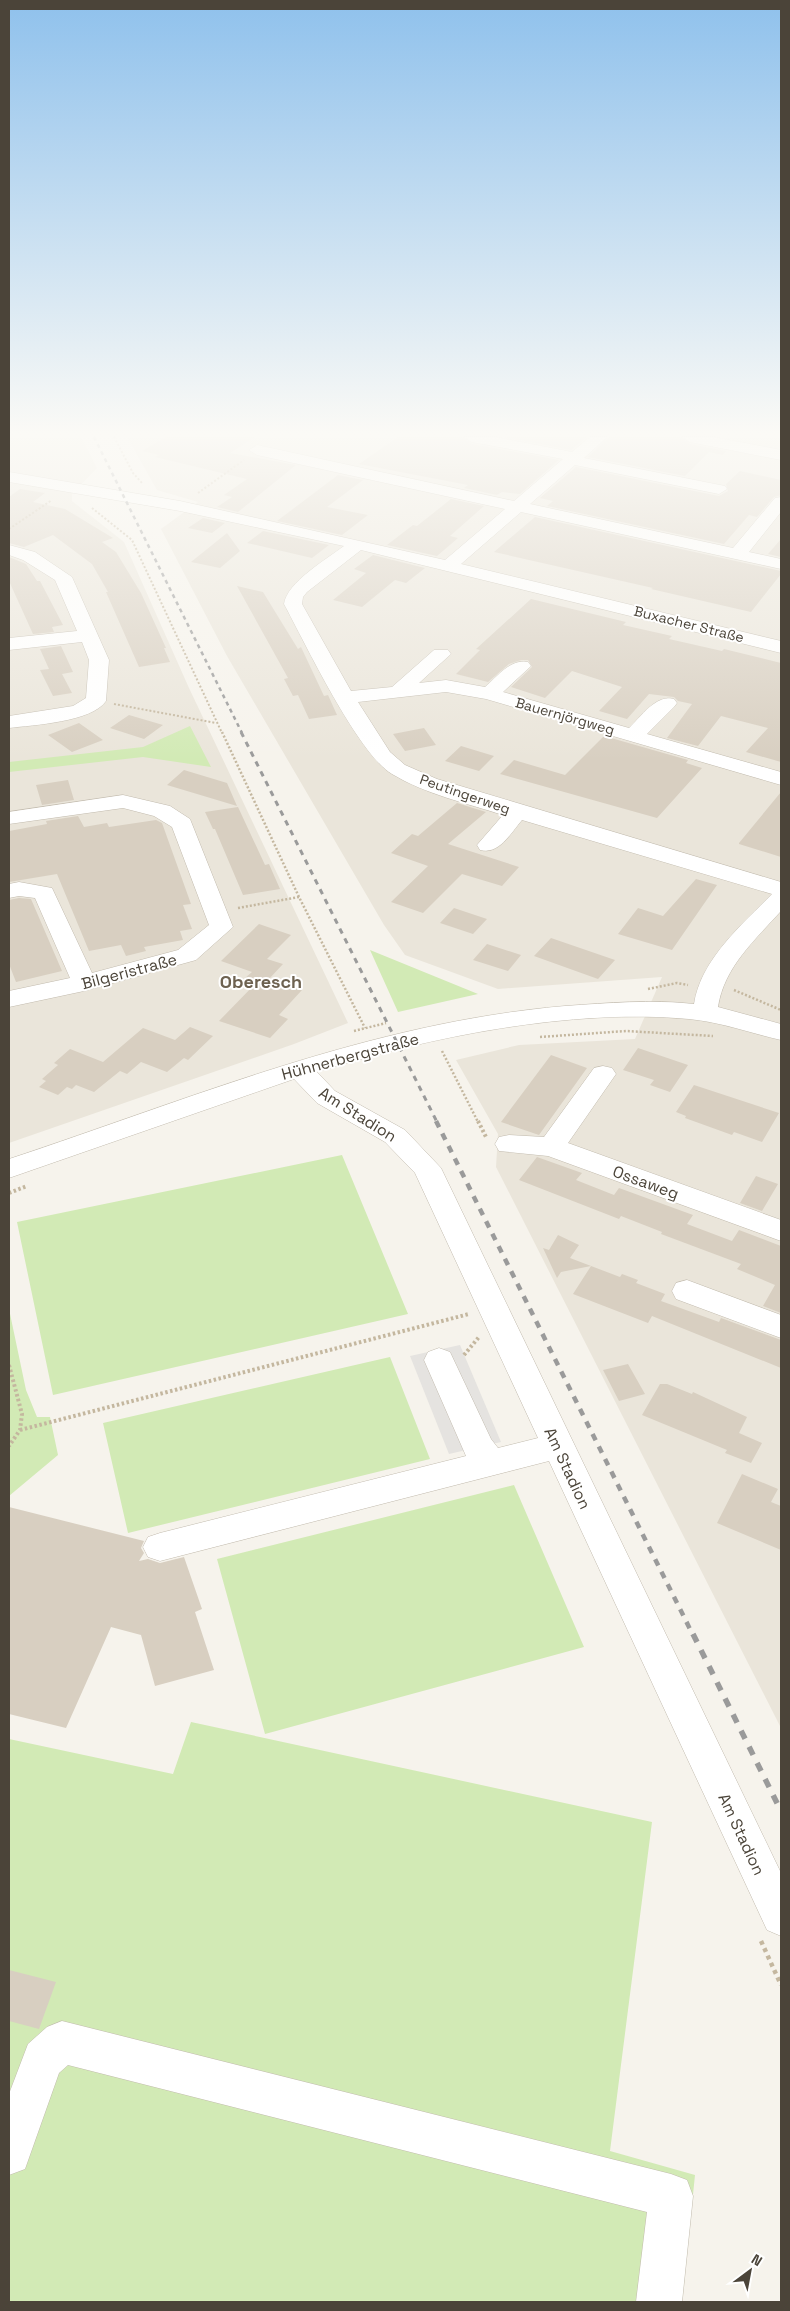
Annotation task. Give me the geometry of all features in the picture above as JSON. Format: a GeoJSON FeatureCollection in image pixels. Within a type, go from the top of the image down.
{"type":"FeatureCollection","features":[{"type":"Feature","properties":{"kind":"street","name":"Peutingerweg"},"geometry":{"type":"LineString","coordinates":[[357,545],[301,588],[294,596],[293,604],[345,698],[382,756],[398,769],[429,784],[517,812],[781,889]]}},
{"type":"Feature","properties":{"kind":"street","name":"Buxacher Straße"},"geometry":{"type":"LineString","coordinates":[[362,545],[781,647]]}},
{"type":"Feature","properties":{"kind":"street"},"geometry":{"type":"LineString","coordinates":[[449,566],[474,545]]}},
{"type":"Feature","properties":{"kind":"street"},"geometry":{"type":"LineString","coordinates":[[694,545],[781,564]]}},
{"type":"Feature","properties":{"kind":"street"},"geometry":{"type":"LineString","coordinates":[[738,554],[746,545]]}},
{"type":"Feature","properties":{"kind":"street"},"geometry":{"type":"LineString","coordinates":[[9,550],[29,556],[63,577],[99,660],[96,701],[78,711],[9,722]]}},
{"type":"Feature","properties":{"kind":"street"},"geometry":{"type":"LineString","coordinates":[[9,644],[87,636]]}},
{"type":"Feature","properties":{"kind":"street"},"geometry":{"type":"LineString","coordinates":[[399,690],[441,654]]}},
{"type":"Feature","properties":{"kind":"street"},"geometry":{"type":"LineString","coordinates":[[489,694],[521,666]]}},
{"type":"Feature","properties":{"kind":"street","name":"Bauernjörgweg"},"geometry":{"type":"LineString","coordinates":[[345,698],[399,690],[446,686],[489,694],[781,779]]}},
{"type":"Feature","properties":{"kind":"street"},"geometry":{"type":"LineString","coordinates":[[633,736],[667,703]]}},
{"type":"Feature","properties":{"kind":"street","name":"Bilgeristraße"},"geometry":{"type":"LineString","coordinates":[[9,818],[123,802],[162,811],[182,824],[221,927],[187,955],[84,984],[9,999]]}},
{"type":"Feature","properties":{"kind":"street"},"geometry":{"type":"LineString","coordinates":[[488,844],[517,812]]}},
{"type":"Feature","properties":{"kind":"street"},"geometry":{"type":"LineString","coordinates":[[9,891],[19,889],[44,893],[84,984]]}},
{"type":"Feature","properties":{"kind":"street"},"geometry":{"type":"LineString","coordinates":[[705,1013],[706,998],[723,965],[737,945],[781,898]]}},
{"type":"Feature","properties":{"kind":"street","name":"Hühnerbergstraße"},"geometry":{"type":"LineString","coordinates":[[9,1169],[158,1115],[298,1068],[367,1048],[505,1021],[557,1014],[636,1010],[705,1013],[781,1032]]}},
{"type":"Feature","properties":{"kind":"street","name":"Am Stadion"},"geometry":{"type":"LineString","coordinates":[[298,1068],[326,1097],[395,1136],[426,1168],[558,1446],[770,1924]]}},
{"type":"Feature","properties":{"kind":"street"},"geometry":{"type":"LineString","coordinates":[[551,1147],[603,1074]]}},
{"type":"Feature","properties":{"kind":"street","name":"Ossaweg"},"geometry":{"type":"LineString","coordinates":[[509,1144],[551,1147],[781,1231]]}},
{"type":"Feature","properties":{"kind":"street"},"geometry":{"type":"LineString","coordinates":[[687,1290],[781,1326]]}},
{"type":"Feature","properties":{"kind":"street"},"geometry":{"type":"LineString","coordinates":[[439,1360],[478,1447],[490,1462]]}},
{"type":"Feature","properties":{"kind":"street"},"geometry":{"type":"LineString","coordinates":[[160,1548],[558,1446]]}},
{"type":"Feature","properties":{"kind":"street"},"geometry":{"type":"LineString","coordinates":[[9,2153],[43,2059],[62,2042],[671,2196],[659,2302]]}},
{"type":"Feature","properties":{"kind":"path"},"geometry":{"type":"LineString","coordinates":[[134,545],[299,897],[365,1028]]}},
{"type":"Feature","properties":{"kind":"path"},"geometry":{"type":"LineString","coordinates":[[96,701],[217,723]]}},
{"type":"Feature","properties":{"kind":"path"},"geometry":{"type":"LineString","coordinates":[[216,912],[299,897]]}},
{"type":"Feature","properties":{"kind":"path"},"geometry":{"type":"LineString","coordinates":[[536,1037],[609,1031],[660,1031],[714,1036]]}},
{"type":"Feature","properties":{"kind":"path"},"geometry":{"type":"LineString","coordinates":[[451,1049],[442,1051],[485,1136],[494,1142],[509,1144]]}},
{"type":"Feature","properties":{"kind":"path"},"geometry":{"type":"LineString","coordinates":[[465,1306],[472,1322]]}},
{"type":"Feature","properties":{"kind":"path"},"geometry":{"type":"LineString","coordinates":[[20,1430],[469,1314]]}},
{"type":"Feature","properties":{"kind":"path"},"geometry":{"type":"LineString","coordinates":[[476,1329],[484,1345]]}},
{"type":"Feature","properties":{"kind":"path"},"geometry":{"type":"LineString","coordinates":[[9,1366],[22,1414],[20,1430],[9,1446]]}},
{"type":"Feature","properties":{"kind":"path"},"geometry":{"type":"LineString","coordinates":[[770,1924],[781,1985]]}},
{"type":"Feature","properties":{"kind":"shaded area"},"geometry":{"type":"Polygon","coordinates":[[[9,545],[125,545],[189,688],[348,1023],[294,1044],[9,1143],[9,545]]]}},
{"type":"Feature","properties":{"kind":"shaded area"},"geometry":{"type":"Polygon","coordinates":[[[169,545],[781,545],[781,1728],[496,1167],[498,1134],[456,1060],[519,1045],[635,1039],[662,977],[498,989],[405,955],[384,925],[227,656],[169,545]]]}},
{"type":"Feature","properties":{"kind":"shaded area"},"geometry":{"type":"Polygon","coordinates":[[[460,1345],[501,1442],[449,1454],[410,1356],[460,1345]]]}},
{"type":"Feature","properties":{"kind":"green space"},"geometry":{"type":"Polygon","coordinates":[[[190,726],[211,767],[143,757],[9,772],[9,762],[143,747],[190,726]]]}},
{"type":"Feature","properties":{"kind":"green space"},"geometry":{"type":"Polygon","coordinates":[[[370,950],[478,994],[398,1012],[370,950]]]}},
{"type":"Feature","properties":{"kind":"green space"},"geometry":{"type":"Polygon","coordinates":[[[342,1155],[408,1314],[53,1395],[17,1222],[342,1155]]]}},
{"type":"Feature","properties":{"kind":"green space"},"geometry":{"type":"Polygon","coordinates":[[[9,1309],[26,1390],[37,1417],[50,1417],[58,1455],[9,1496],[9,1309]]]}},
{"type":"Feature","properties":{"kind":"green space"},"geometry":{"type":"Polygon","coordinates":[[[390,1357],[430,1459],[128,1533],[103,1423],[390,1357]]]}},
{"type":"Feature","properties":{"kind":"green space"},"geometry":{"type":"Polygon","coordinates":[[[514,1485],[584,1647],[265,1734],[217,1559],[514,1485]]]}},
{"type":"Feature","properties":{"kind":"green space"},"geometry":{"type":"Polygon","coordinates":[[[191,1722],[652,1822],[610,2151],[695,2175],[682,2302],[9,2302],[9,1739],[173,1774],[191,1722]]]}},
{"type":"Feature","properties":{"kind":"building"},"geometry":{"type":"Polygon","coordinates":[[[66,545],[106,545],[116,552],[141,593],[166,648],[164,648],[170,662],[139,667],[106,592],[108,592],[92,564],[66,545]]]}},
{"type":"Feature","properties":{"kind":"building"},"geometry":{"type":"Polygon","coordinates":[[[212,545],[236,545],[240,551],[220,568],[191,562],[212,545]]]}},
{"type":"Feature","properties":{"kind":"building"},"geometry":{"type":"Polygon","coordinates":[[[255,545],[329,545],[312,558],[255,545]]]}},
{"type":"Feature","properties":{"kind":"building"},"geometry":{"type":"Polygon","coordinates":[[[387,545],[450,545],[437,556],[387,545]]]}},
{"type":"Feature","properties":{"kind":"building"},"geometry":{"type":"Polygon","coordinates":[[[502,545],[662,545],[781,571],[781,574],[751,612],[494,552],[502,545]]]}},
{"type":"Feature","properties":{"kind":"building"},"geometry":{"type":"Polygon","coordinates":[[[776,545],[781,545],[781,557],[768,554],[776,545]]]}},
{"type":"Feature","properties":{"kind":"building"},"geometry":{"type":"Polygon","coordinates":[[[373,555],[425,568],[406,583],[395,580],[362,607],[333,600],[366,573],[354,569],[373,555]]]}},
{"type":"Feature","properties":{"kind":"building"},"geometry":{"type":"Polygon","coordinates":[[[9,557],[26,564],[37,581],[40,581],[63,625],[52,627],[54,632],[33,634],[9,581],[9,557]]]}},
{"type":"Feature","properties":{"kind":"building"},"geometry":{"type":"Polygon","coordinates":[[[237,586],[263,592],[298,649],[301,647],[324,696],[328,695],[337,715],[309,719],[298,695],[293,696],[284,679],[288,678],[237,586]]]}},
{"type":"Feature","properties":{"kind":"building"},"geometry":{"type":"Polygon","coordinates":[[[531,599],[626,622],[623,625],[672,636],[669,639],[722,651],[724,649],[781,663],[781,762],[746,752],[768,728],[721,716],[698,746],[667,738],[692,704],[678,701],[674,697],[649,694],[627,719],[599,711],[622,687],[572,671],[545,698],[511,687],[532,667],[528,660],[509,664],[488,682],[456,674],[480,650],[476,649],[531,599]]]}},
{"type":"Feature","properties":{"kind":"building"},"geometry":{"type":"Polygon","coordinates":[[[61,646],[73,672],[62,674],[72,693],[53,696],[40,670],[49,669],[40,649],[61,646]]]}},
{"type":"Feature","properties":{"kind":"building"},"geometry":{"type":"Polygon","coordinates":[[[129,715],[163,725],[144,739],[110,728],[129,715]]]}},
{"type":"Feature","properties":{"kind":"building"},"geometry":{"type":"Polygon","coordinates":[[[79,723],[103,740],[72,752],[48,735],[79,723]]]}},
{"type":"Feature","properties":{"kind":"building"},"geometry":{"type":"Polygon","coordinates":[[[424,728],[436,745],[405,751],[393,734],[424,728]]]}},
{"type":"Feature","properties":{"kind":"building"},"geometry":{"type":"Polygon","coordinates":[[[604,736],[688,760],[686,763],[702,768],[657,818],[500,774],[514,760],[565,775],[604,736]]]}},
{"type":"Feature","properties":{"kind":"building"},"geometry":{"type":"Polygon","coordinates":[[[461,746],[494,756],[479,771],[445,761],[461,746]]]}},
{"type":"Feature","properties":{"kind":"building"},"geometry":{"type":"Polygon","coordinates":[[[184,770],[227,783],[237,806],[167,785],[184,770]]]}},
{"type":"Feature","properties":{"kind":"building"},"geometry":{"type":"Polygon","coordinates":[[[68,780],[74,800],[42,805],[36,785],[68,780]]]}},
{"type":"Feature","properties":{"kind":"building"},"geometry":{"type":"Polygon","coordinates":[[[781,792],[781,857],[739,844],[739,843],[781,792]]]}},
{"type":"Feature","properties":{"kind":"building"},"geometry":{"type":"Polygon","coordinates":[[[457,803],[486,812],[448,844],[519,867],[502,886],[462,874],[423,913],[391,902],[428,866],[391,853],[412,834],[418,836],[457,803]]]}},
{"type":"Feature","properties":{"kind":"building"},"geometry":{"type":"Polygon","coordinates":[[[238,807],[265,865],[269,864],[280,889],[243,895],[215,829],[213,829],[205,812],[238,807]]]}},
{"type":"Feature","properties":{"kind":"building"},"geometry":{"type":"Polygon","coordinates":[[[78,816],[84,827],[107,823],[109,827],[156,820],[162,823],[191,904],[183,905],[192,929],[180,931],[183,940],[144,947],[146,951],[126,956],[121,945],[89,951],[57,874],[9,882],[9,831],[47,824],[46,821],[78,816]]]}},
{"type":"Feature","properties":{"kind":"building"},"geometry":{"type":"Polygon","coordinates":[[[696,879],[717,885],[672,950],[618,934],[638,908],[663,916],[696,879]]]}},
{"type":"Feature","properties":{"kind":"building"},"geometry":{"type":"Polygon","coordinates":[[[19,898],[31,899],[62,971],[16,982],[9,964],[9,900],[19,898]]]}},
{"type":"Feature","properties":{"kind":"building"},"geometry":{"type":"Polygon","coordinates":[[[454,908],[487,919],[473,934],[440,923],[454,908]]]}},
{"type":"Feature","properties":{"kind":"building"},"geometry":{"type":"Polygon","coordinates":[[[259,924],[291,935],[267,959],[283,964],[269,979],[302,990],[279,1015],[288,1019],[270,1038],[219,1021],[257,982],[245,978],[252,972],[221,961],[259,924]]]}},
{"type":"Feature","properties":{"kind":"building"},"geometry":{"type":"Polygon","coordinates":[[[551,938],[615,960],[598,979],[534,956],[551,938]]]}},
{"type":"Feature","properties":{"kind":"building"},"geometry":{"type":"Polygon","coordinates":[[[487,944],[521,955],[508,971],[473,960],[487,944]]]}},
{"type":"Feature","properties":{"kind":"building"},"geometry":{"type":"Polygon","coordinates":[[[190,1027],[213,1036],[188,1060],[184,1058],[167,1072],[141,1062],[127,1074],[120,1071],[94,1092],[76,1085],[72,1089],[67,1087],[58,1095],[39,1087],[46,1081],[42,1079],[58,1065],[54,1063],[70,1049],[103,1062],[143,1028],[175,1040],[190,1027]]]}},
{"type":"Feature","properties":{"kind":"building"},"geometry":{"type":"Polygon","coordinates":[[[638,1048],[688,1065],[670,1092],[650,1085],[654,1080],[623,1070],[638,1048]]]}},
{"type":"Feature","properties":{"kind":"building"},"geometry":{"type":"Polygon","coordinates":[[[551,1055],[587,1068],[539,1135],[501,1122],[551,1055]]]}},
{"type":"Feature","properties":{"kind":"building"},"geometry":{"type":"Polygon","coordinates":[[[694,1085],[779,1113],[762,1142],[734,1132],[732,1135],[685,1118],[686,1116],[676,1112],[694,1085]]]}},
{"type":"Feature","properties":{"kind":"building"},"geometry":{"type":"Polygon","coordinates":[[[537,1157],[582,1173],[576,1180],[614,1195],[619,1188],[693,1215],[687,1224],[732,1241],[739,1230],[781,1246],[781,1313],[763,1306],[775,1285],[737,1269],[741,1264],[661,1234],[662,1232],[621,1216],[619,1219],[519,1180],[537,1157]]]}},
{"type":"Feature","properties":{"kind":"building"},"geometry":{"type":"Polygon","coordinates":[[[756,1176],[778,1184],[762,1211],[740,1203],[756,1176]]]}},
{"type":"Feature","properties":{"kind":"building"},"geometry":{"type":"Polygon","coordinates":[[[558,1235],[579,1245],[570,1258],[620,1277],[622,1274],[638,1280],[636,1283],[665,1294],[661,1301],[719,1322],[721,1318],[781,1340],[781,1368],[652,1316],[648,1323],[573,1294],[591,1266],[561,1272],[557,1278],[543,1248],[549,1250],[558,1235]]]}},
{"type":"Feature","properties":{"kind":"building"},"geometry":{"type":"Polygon","coordinates":[[[628,1364],[645,1394],[619,1401],[603,1370],[628,1364]]]}},
{"type":"Feature","properties":{"kind":"building"},"geometry":{"type":"Polygon","coordinates":[[[660,1384],[667,1384],[692,1394],[693,1392],[747,1417],[739,1433],[762,1443],[751,1463],[725,1453],[727,1450],[642,1415],[660,1384]]]}},
{"type":"Feature","properties":{"kind":"building"},"geometry":{"type":"Polygon","coordinates":[[[742,1474],[778,1489],[771,1502],[781,1506],[781,1550],[717,1523],[742,1474]]]}},
{"type":"Feature","properties":{"kind":"building"},"geometry":{"type":"Polygon","coordinates":[[[9,1507],[144,1541],[141,1548],[144,1553],[139,1561],[148,1559],[160,1563],[184,1557],[202,1609],[195,1612],[214,1670],[155,1686],[141,1635],[111,1627],[66,1728],[9,1714],[9,1507]]]}},
{"type":"Feature","properties":{"kind":"building"},"geometry":{"type":"Polygon","coordinates":[[[9,1970],[56,1982],[39,2029],[9,2021],[9,1970]]]}},
{"type":"Feature","properties":{"kind":"railway"},"geometry":{"type":"LineString","coordinates":[[148,545],[242,733]]}},
{"type":"Feature","properties":{"kind":"railway"},"geometry":{"type":"LineString","coordinates":[[241,732],[437,1122]]}},
{"type":"Feature","properties":{"kind":"railway"},"geometry":{"type":"LineString","coordinates":[[436,1121],[693,1635]]}},
{"type":"Feature","properties":{"kind":"railway"},"geometry":{"type":"LineString","coordinates":[[693,1634],[781,1811]]}},
{"type":"Feature","properties":{"kind":"district","name":"Oberesch"},"geometry":{"type":"Point","coordinates":[261,982]}}]}
